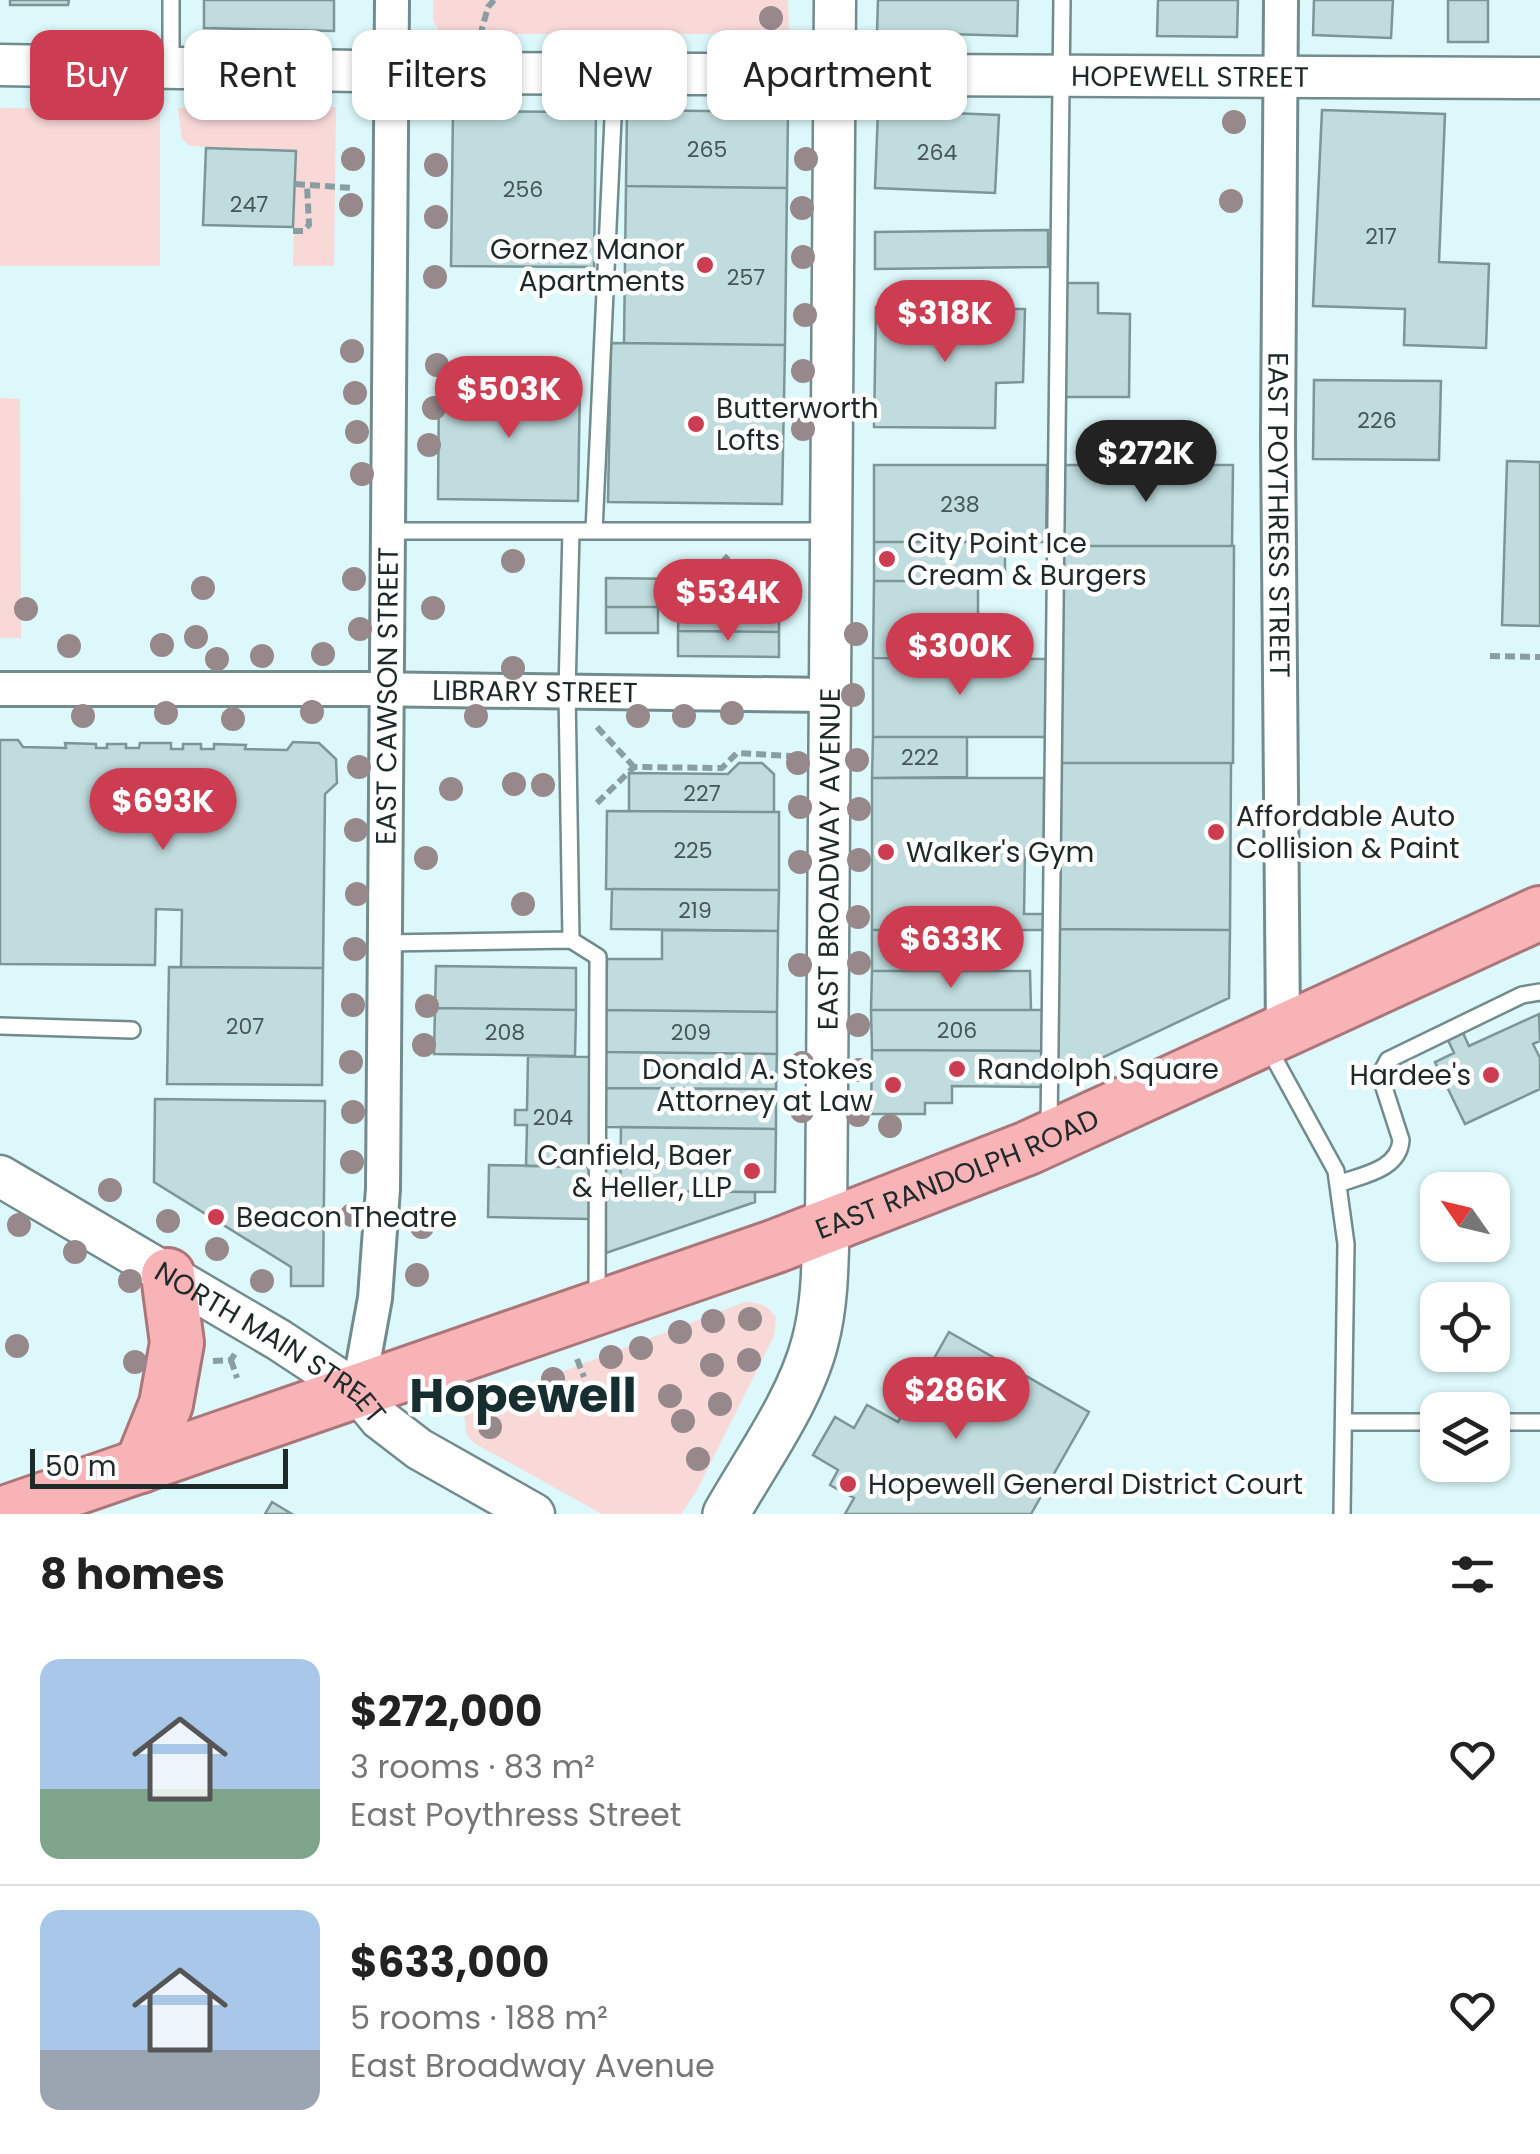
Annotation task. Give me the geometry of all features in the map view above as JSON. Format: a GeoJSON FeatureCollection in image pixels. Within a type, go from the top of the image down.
{"type":"FeatureCollection","features":[{"type":"Feature","properties":{"kind":"highway","name":"EAST RANDOLPH ROAD"},"geometry":{"type":"LineString","coordinates":[[5,1512],[826,1227],[1049,1138],[1540,913]]}},
{"type":"Feature","properties":{"kind":"highway"},"geometry":{"type":"LineString","coordinates":[[141,1466],[166,1404],[177,1343],[168,1276]]}},
{"type":"Feature","properties":{"kind":"main road","name":"EAST BROADWAY AVENUE"},"geometry":{"type":"LineString","coordinates":[[726,1514],[798,1388],[815,1346],[824,1300],[826,1227]]}},
{"type":"Feature","properties":{"kind":"street","name":"EAST CAWSON STREET"},"geometry":{"type":"LineString","coordinates":[[392,0],[392,30]]}},
{"type":"Feature","properties":{"kind":"street","name":"EAST BROADWAY AVENUE"},"geometry":{"type":"LineString","coordinates":[[834,0],[834,30]]}},
{"type":"Feature","properties":{"kind":"street","name":"EAST POYTHRESS STREET"},"geometry":{"type":"LineString","coordinates":[[1274,1034],[1281,0]]}},
{"type":"Feature","properties":{"kind":"street","name":"HOPEWELL STREET"},"geometry":{"type":"LineString","coordinates":[[0,65],[352,71]]}},
{"type":"Feature","properties":{"kind":"street","name":"HOPEWELL STREET"},"geometry":{"type":"LineString","coordinates":[[967,77],[1540,78]]}},
{"type":"Feature","properties":{"kind":"street","name":"EAST CAWSON STREET"},"geometry":{"type":"LineString","coordinates":[[358,1392],[375,1298],[383,1188],[391,120]]}},
{"type":"Feature","properties":{"kind":"street","name":"EAST BROADWAY AVENUE"},"geometry":{"type":"LineString","coordinates":[[826,1227],[834,120]]}},
{"type":"Feature","properties":{"kind":"street","name":"LIBRARY STREET"},"geometry":{"type":"LineString","coordinates":[[0,689],[830,695]]}},
{"type":"Feature","properties":{"kind":"street","name":"NORTH MAIN STREET"},"geometry":{"type":"LineString","coordinates":[[0,1176],[279,1340],[358,1392],[380,1420],[419,1449],[534,1514]]}},
{"type":"Feature","properties":{"kind":"lane"},"geometry":{"type":"LineString","coordinates":[[170,68],[171,0]]}},
{"type":"Feature","properties":{"kind":"lane"},"geometry":{"type":"LineString","coordinates":[[1049,1138],[1062,0]]}},
{"type":"Feature","properties":{"kind":"lane"},"geometry":{"type":"LineString","coordinates":[[594,531],[613,120]]}},
{"type":"Feature","properties":{"kind":"lane"},"geometry":{"type":"LineString","coordinates":[[390,530],[831,531]]}},
{"type":"Feature","properties":{"kind":"lane"},"geometry":{"type":"LineString","coordinates":[[571,531],[567,691],[571,940]]}},
{"type":"Feature","properties":{"kind":"lane"},"geometry":{"type":"LineString","coordinates":[[384,943],[571,940],[598,957],[598,1308]]}},
{"type":"Feature","properties":{"kind":"lane"},"geometry":{"type":"LineString","coordinates":[[1338,1184],[1395,1160],[1400,1150],[1401,1140],[1380,1075],[1388,1060],[1522,995],[1540,992]]}},
{"type":"Feature","properties":{"kind":"lane"},"geometry":{"type":"LineString","coordinates":[[0,1026],[132,1030]]}},
{"type":"Feature","properties":{"kind":"lane"},"geometry":{"type":"LineString","coordinates":[[1274,1034],[1336,1171],[1338,1184],[1346,1244],[1342,1514]]}},
{"type":"Feature","properties":{"kind":"lane"},"geometry":{"type":"LineString","coordinates":[[1345,1422],[1420,1422]]}},
{"type":"Feature","properties":{"kind":"lane"},"geometry":{"type":"LineString","coordinates":[[1510,1422],[1540,1422]]}},
{"type":"Feature","properties":{"kind":"path"},"geometry":{"type":"LineString","coordinates":[[482,30],[494,0]]}},
{"type":"Feature","properties":{"kind":"path"},"geometry":{"type":"LineString","coordinates":[[295,184],[352,188]]}},
{"type":"Feature","properties":{"kind":"path"},"geometry":{"type":"LineString","coordinates":[[293,231],[303,232],[309,225],[307,185]]}},
{"type":"Feature","properties":{"kind":"path"},"geometry":{"type":"LineString","coordinates":[[1490,656],[1540,657]]}},
{"type":"Feature","properties":{"kind":"path"},"geometry":{"type":"LineString","coordinates":[[597,727],[634,767]]}},
{"type":"Feature","properties":{"kind":"path"},"geometry":{"type":"LineString","coordinates":[[598,803],[634,767],[722,768],[736,753],[790,756]]}},
{"type":"Feature","properties":{"kind":"path"},"geometry":{"type":"LineString","coordinates":[[231,1360],[242,1343]]}},
{"type":"Feature","properties":{"kind":"path"},"geometry":{"type":"LineString","coordinates":[[577,1358],[584,1376]]}},
{"type":"Feature","properties":{"kind":"path"},"geometry":{"type":"LineString","coordinates":[[203,1361],[231,1360]]}},
{"type":"Feature","properties":{"kind":"path"},"geometry":{"type":"LineString","coordinates":[[231,1360],[238,1378]]}},
{"type":"Feature","properties":{"kind":"shaded area"},"geometry":{"type":"Polygon","coordinates":[[[433,0],[788,0],[789,30],[707,30],[707,34],[687,34],[687,30],[542,30],[542,34],[522,34],[522,30],[438,30],[433,0]]]}},
{"type":"Feature","properties":{"kind":"shaded area"},"geometry":{"type":"Polygon","coordinates":[[[332,107],[336,107],[334,266],[293,266],[296,151],[190,146],[182,139],[178,108],[184,108],[184,120],[332,120],[332,107]]]}},
{"type":"Feature","properties":{"kind":"shaded area"},"geometry":{"type":"Polygon","coordinates":[[[0,108],[30,108],[30,120],[160,120],[160,266],[0,266],[0,108]]]}},
{"type":"Feature","properties":{"kind":"shaded area"},"geometry":{"type":"Polygon","coordinates":[[[0,398],[20,399],[21,638],[0,638],[0,398]]]}},
{"type":"Feature","properties":{"kind":"shaded area"},"geometry":{"type":"Polygon","coordinates":[[[745,1302],[763,1305],[773,1313],[774,1336],[696,1492],[681,1514],[602,1514],[474,1443],[467,1435],[464,1414],[469,1407],[745,1302]]]}},
{"type":"Feature","properties":{"kind":"building"},"geometry":{"type":"Polygon","coordinates":[[[10,0],[69,0],[68,5],[10,5],[10,0]]]}},
{"type":"Feature","properties":{"kind":"building"},"geometry":{"type":"Polygon","coordinates":[[[204,0],[334,0],[334,31],[204,28],[204,0]]]}},
{"type":"Feature","properties":{"kind":"building"},"geometry":{"type":"Polygon","coordinates":[[[878,0],[1018,0],[1017,36],[967,35],[967,30],[877,30],[878,0]]]}},
{"type":"Feature","properties":{"kind":"building"},"geometry":{"type":"Polygon","coordinates":[[[1158,0],[1238,0],[1237,37],[1157,36],[1158,0]]]}},
{"type":"Feature","properties":{"kind":"building"},"geometry":{"type":"Polygon","coordinates":[[[1314,0],[1393,0],[1391,38],[1313,35],[1314,0]]]}},
{"type":"Feature","properties":{"kind":"building"},"geometry":{"type":"Polygon","coordinates":[[[1448,0],[1488,0],[1488,42],[1448,42],[1448,0]]]}},
{"type":"Feature","properties":{"kind":"building"},"geometry":{"type":"Polygon","coordinates":[[[1322,110],[1445,114],[1439,262],[1489,264],[1486,348],[1404,345],[1405,309],[1313,306],[1322,110]]]}},
{"type":"Feature","properties":{"kind":"building"},"geometry":{"type":"Polygon","coordinates":[[[522,111],[542,112],[542,120],[596,120],[594,267],[451,266],[453,120],[522,120],[522,111]]]}},
{"type":"Feature","properties":{"kind":"building"},"geometry":{"type":"Polygon","coordinates":[[[687,111],[707,111],[707,120],[788,120],[787,188],[626,186],[627,120],[687,120],[687,111]]]}},
{"type":"Feature","properties":{"kind":"building"},"geometry":{"type":"Polygon","coordinates":[[[967,114],[999,115],[995,193],[875,188],[878,120],[967,120],[967,114]]]}},
{"type":"Feature","properties":{"kind":"building"},"geometry":{"type":"Polygon","coordinates":[[[206,148],[296,151],[293,227],[203,225],[206,148]]]}},
{"type":"Feature","properties":{"kind":"building","name":"Gornez Manor Apartments"},"geometry":{"type":"Polygon","coordinates":[[[626,186],[787,188],[785,345],[624,343],[626,186]]]}},
{"type":"Feature","properties":{"kind":"building"},"geometry":{"type":"Polygon","coordinates":[[[1048,230],[1048,267],[875,269],[875,232],[1048,230]]]}},
{"type":"Feature","properties":{"kind":"building"},"geometry":{"type":"Polygon","coordinates":[[[1065,283],[1098,283],[1098,313],[1130,314],[1129,397],[1064,397],[1065,283]]]}},
{"type":"Feature","properties":{"kind":"building"},"geometry":{"type":"Polygon","coordinates":[[[876,307],[1025,309],[1023,382],[996,383],[995,428],[874,427],[876,307]]]}},
{"type":"Feature","properties":{"kind":"building","name":"Butterworth Lofts"},"geometry":{"type":"Polygon","coordinates":[[[611,343],[785,345],[782,504],[608,502],[611,343]]]}},
{"type":"Feature","properties":{"kind":"building"},"geometry":{"type":"Polygon","coordinates":[[[1314,380],[1441,381],[1439,460],[1313,459],[1314,380]]]}},
{"type":"Feature","properties":{"kind":"building"},"geometry":{"type":"Polygon","coordinates":[[[439,381],[580,383],[578,501],[438,499],[439,381]]]}},
{"type":"Feature","properties":{"kind":"building"},"geometry":{"type":"Polygon","coordinates":[[[1507,461],[1540,462],[1540,626],[1502,625],[1507,461]]]}},
{"type":"Feature","properties":{"kind":"building"},"geometry":{"type":"Polygon","coordinates":[[[874,465],[1047,465],[1046,542],[874,542],[874,465]]]}},
{"type":"Feature","properties":{"kind":"building"},"geometry":{"type":"Polygon","coordinates":[[[1061,465],[1233,465],[1232,546],[1060,546],[1061,465]]]}},
{"type":"Feature","properties":{"kind":"building"},"geometry":{"type":"Polygon","coordinates":[[[874,542],[1005,542],[1005,581],[874,581],[874,542]]]}},
{"type":"Feature","properties":{"kind":"building"},"geometry":{"type":"Polygon","coordinates":[[[1060,546],[1234,546],[1233,763],[1059,763],[1060,546]]]}},
{"type":"Feature","properties":{"kind":"building"},"geometry":{"type":"Polygon","coordinates":[[[606,578],[679,579],[679,607],[606,607],[606,578]]]}},
{"type":"Feature","properties":{"kind":"building"},"geometry":{"type":"Polygon","coordinates":[[[679,579],[780,580],[779,607],[679,606],[679,579]]]}},
{"type":"Feature","properties":{"kind":"building"},"geometry":{"type":"Polygon","coordinates":[[[874,581],[978,581],[978,659],[873,658],[874,581]]]}},
{"type":"Feature","properties":{"kind":"building"},"geometry":{"type":"Polygon","coordinates":[[[606,607],[658,607],[658,633],[606,633],[606,607]]]}},
{"type":"Feature","properties":{"kind":"building"},"geometry":{"type":"Polygon","coordinates":[[[679,607],[779,607],[779,632],[678,631],[679,607]]]}},
{"type":"Feature","properties":{"kind":"building"},"geometry":{"type":"Polygon","coordinates":[[[678,631],[779,632],[779,657],[678,656],[678,631]]]}},
{"type":"Feature","properties":{"kind":"building"},"geometry":{"type":"Polygon","coordinates":[[[873,658],[1047,659],[1047,737],[873,737],[873,658]]]}},
{"type":"Feature","properties":{"kind":"building"},"geometry":{"type":"Polygon","coordinates":[[[873,737],[967,737],[967,777],[872,778],[873,737]]]}},
{"type":"Feature","properties":{"kind":"building"},"geometry":{"type":"Polygon","coordinates":[[[0,740],[18,740],[23,747],[66,748],[65,743],[96,744],[96,748],[126,744],[126,748],[139,748],[140,743],[171,743],[171,749],[201,744],[201,749],[214,749],[214,744],[287,750],[293,742],[319,743],[336,759],[337,783],[325,794],[323,968],[181,967],[182,910],[156,909],[155,965],[0,964],[0,740]]]}},
{"type":"Feature","properties":{"kind":"building"},"geometry":{"type":"Polygon","coordinates":[[[739,763],[762,763],[774,774],[774,812],[629,811],[629,773],[728,774],[739,763]]]}},
{"type":"Feature","properties":{"kind":"building"},"geometry":{"type":"Polygon","coordinates":[[[1059,763],[1231,763],[1230,930],[1058,929],[1059,763]]]}},
{"type":"Feature","properties":{"kind":"building"},"geometry":{"type":"Polygon","coordinates":[[[872,778],[1044,778],[1044,851],[1025,851],[1024,914],[1045,914],[1045,930],[872,930],[872,778]]]}},
{"type":"Feature","properties":{"kind":"building"},"geometry":{"type":"Polygon","coordinates":[[[607,811],[779,812],[779,890],[606,889],[607,811]]]}},
{"type":"Feature","properties":{"kind":"building"},"geometry":{"type":"Polygon","coordinates":[[[612,889],[779,890],[778,931],[611,929],[612,889]]]}},
{"type":"Feature","properties":{"kind":"building"},"geometry":{"type":"Polygon","coordinates":[[[1058,929],[1230,930],[1229,998],[1057,1079],[1058,929]]]}},
{"type":"Feature","properties":{"kind":"building"},"geometry":{"type":"Polygon","coordinates":[[[662,930],[778,931],[777,1012],[606,1010],[607,959],[662,959],[662,930]]]}},
{"type":"Feature","properties":{"kind":"building"},"geometry":{"type":"Polygon","coordinates":[[[872,930],[997,930],[997,971],[872,971],[872,930]]]}},
{"type":"Feature","properties":{"kind":"building"},"geometry":{"type":"Polygon","coordinates":[[[436,966],[576,968],[576,1010],[435,1008],[436,966]]]}},
{"type":"Feature","properties":{"kind":"building"},"geometry":{"type":"Polygon","coordinates":[[[169,967],[323,968],[322,1085],[167,1084],[169,967]]]}},
{"type":"Feature","properties":{"kind":"building"},"geometry":{"type":"Polygon","coordinates":[[[872,971],[1030,971],[1031,1010],[871,1010],[872,971]]]}},
{"type":"Feature","properties":{"kind":"building"},"geometry":{"type":"Polygon","coordinates":[[[435,1008],[576,1010],[575,1056],[434,1054],[435,1008]]]}},
{"type":"Feature","properties":{"kind":"building"},"geometry":{"type":"Polygon","coordinates":[[[606,1010],[777,1012],[777,1054],[605,1052],[606,1010]]]}},
{"type":"Feature","properties":{"kind":"building"},"geometry":{"type":"Polygon","coordinates":[[[871,1010],[1044,1010],[1042,1051],[872,1050],[871,1010]]]}},
{"type":"Feature","properties":{"kind":"building","name":"Hardee's"},"geometry":{"type":"Polygon","coordinates":[[[1539,1014],[1540,1041],[1533,1044],[1540,1058],[1540,1089],[1465,1124],[1435,1062],[1454,1053],[1448,1040],[1463,1033],[1469,1046],[1539,1014]]]}},
{"type":"Feature","properties":{"kind":"building","name":"Randolph Square"},"geometry":{"type":"Polygon","coordinates":[[[872,1050],[1042,1051],[1042,1087],[952,1086],[952,1103],[925,1103],[925,1114],[871,1114],[872,1050]]]}},
{"type":"Feature","properties":{"kind":"building"},"geometry":{"type":"Polygon","coordinates":[[[605,1052],[777,1054],[776,1089],[605,1088],[605,1052]]]}},
{"type":"Feature","properties":{"kind":"building"},"geometry":{"type":"Polygon","coordinates":[[[528,1056],[593,1057],[591,1167],[526,1166],[527,1125],[515,1125],[515,1110],[527,1110],[528,1056]]]}},
{"type":"Feature","properties":{"kind":"building"},"geometry":{"type":"Polygon","coordinates":[[[605,1088],[776,1089],[776,1129],[604,1127],[605,1088]]]}},
{"type":"Feature","properties":{"kind":"building"},"geometry":{"type":"Polygon","coordinates":[[[155,1099],[325,1101],[323,1286],[291,1286],[291,1267],[154,1182],[155,1099]]]}},
{"type":"Feature","properties":{"kind":"building"},"geometry":{"type":"Polygon","coordinates":[[[621,1127],[776,1129],[775,1192],[620,1191],[621,1127]]]}},
{"type":"Feature","properties":{"kind":"building"},"geometry":{"type":"Polygon","coordinates":[[[621,1155],[620,1191],[755,1192],[755,1202],[606,1253],[605,1156],[621,1155]]]}},
{"type":"Feature","properties":{"kind":"building"},"geometry":{"type":"Polygon","coordinates":[[[489,1165],[591,1167],[590,1219],[488,1217],[489,1165]]]}},
{"type":"Feature","properties":{"kind":"building"},"geometry":{"type":"Polygon","coordinates":[[[949,1332],[1089,1412],[1031,1514],[845,1514],[854,1498],[830,1485],[838,1470],[813,1455],[835,1417],[854,1428],[867,1405],[898,1422],[949,1332]]]}},
{"type":"Feature","properties":{"kind":"building"},"geometry":{"type":"Polygon","coordinates":[[[272,1502],[292,1514],[265,1514],[272,1502]]]}},
{"type":"Feature","properties":{"kind":"place","name":"Gornez Manor Apartments"},"geometry":{"type":"Point","coordinates":[705,265]}},
{"type":"Feature","properties":{"kind":"place","name":"Butterworth Lofts"},"geometry":{"type":"Point","coordinates":[696,424]}},
{"type":"Feature","properties":{"kind":"place","name":"City Point Ice Cream & Burgers"},"geometry":{"type":"Point","coordinates":[887,559]}},
{"type":"Feature","properties":{"kind":"place","name":"Affordable Auto Collision & Paint"},"geometry":{"type":"Point","coordinates":[1216,832]}},
{"type":"Feature","properties":{"kind":"place","name":"Walker's Gym"},"geometry":{"type":"Point","coordinates":[886,852]}},
{"type":"Feature","properties":{"kind":"place","name":"Randolph Square"},"geometry":{"type":"Point","coordinates":[957,1069]}},
{"type":"Feature","properties":{"kind":"place","name":"Hardee's"},"geometry":{"type":"Point","coordinates":[1491,1075]}},
{"type":"Feature","properties":{"kind":"place","name":"Donald A. Stokes Attorney at Law"},"geometry":{"type":"Point","coordinates":[893,1085]}},
{"type":"Feature","properties":{"kind":"place","name":"Canfield, Baer & Heller, LLP"},"geometry":{"type":"Point","coordinates":[752,1171]}},
{"type":"Feature","properties":{"kind":"place","name":"Beacon Theatre"},"geometry":{"type":"Point","coordinates":[216,1217]}},
{"type":"Feature","properties":{"kind":"place","name":"Hopewell General District Court"},"geometry":{"type":"Point","coordinates":[848,1484]}},
{"type":"Feature","properties":{"kind":"district","name":"Hopewell"},"geometry":{"type":"Point","coordinates":[523,1395]}}]}
